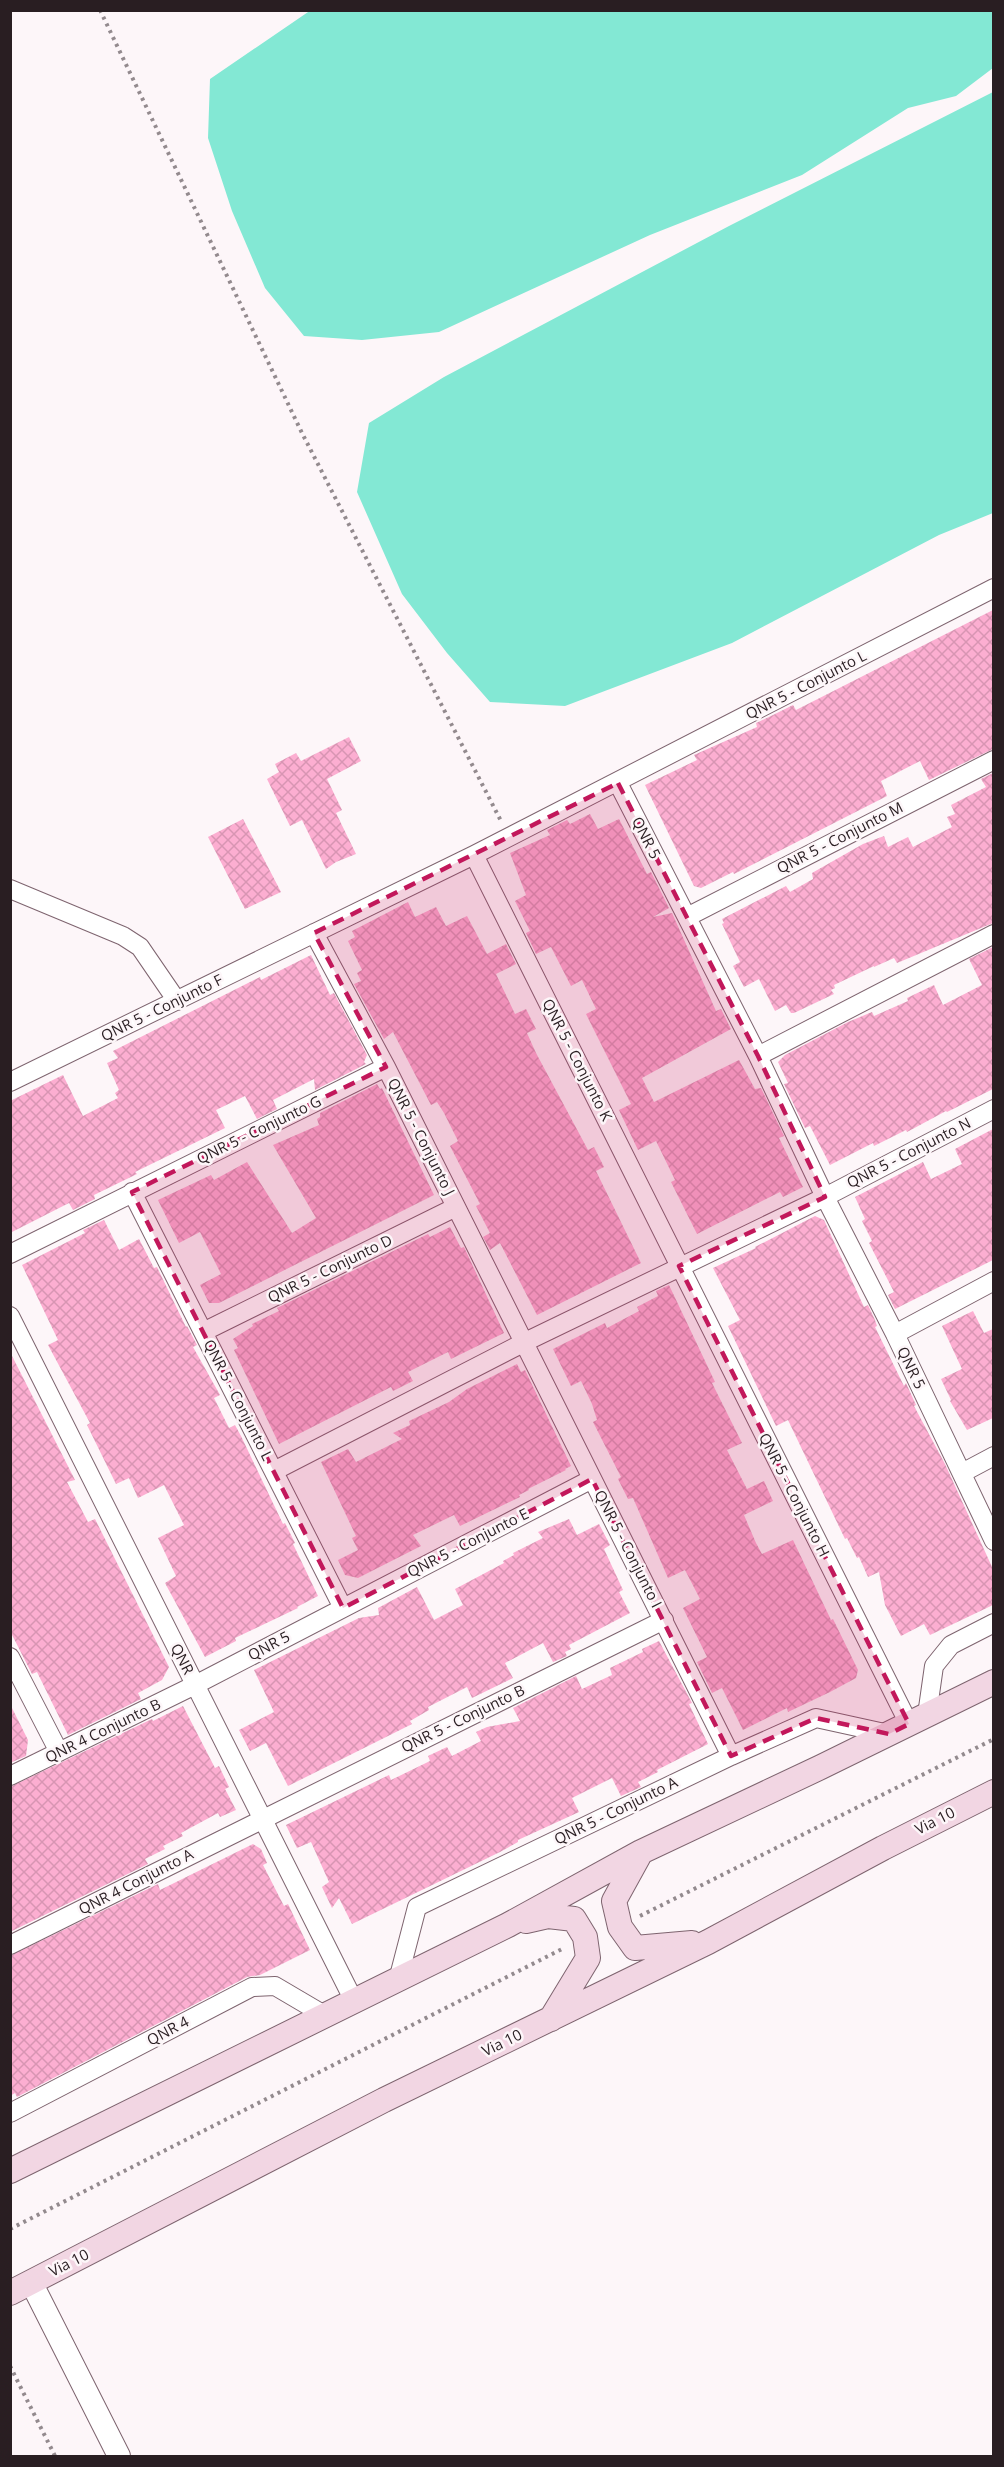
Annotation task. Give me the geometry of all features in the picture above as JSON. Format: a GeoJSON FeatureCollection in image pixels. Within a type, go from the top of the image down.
{"type":"FeatureCollection","features":[{"type":"Feature","properties":{"kind":"main road"},"geometry":{"type":"LineString","coordinates":[[10,2171],[508,1925],[641,1852],[993,1682]]}},
{"type":"Feature","properties":{"kind":"main road","name":"Via 10"},"geometry":{"type":"LineString","coordinates":[[21,2288],[384,2100],[708,1941],[872,1853],[993,1792]]}},
{"type":"Feature","properties":{"kind":"main road"},"geometry":{"type":"LineString","coordinates":[[641,1852],[614,1901],[620,1926],[635,1948],[708,1941]]}},
{"type":"Feature","properties":{"kind":"main road"},"geometry":{"type":"LineString","coordinates":[[508,1925],[548,1916],[573,1919],[585,1937],[588,1958],[552,2019]]}},
{"type":"Feature","properties":{"kind":"street","name":"QNR 5 - Conjunto L"},"geometry":{"type":"LineString","coordinates":[[618,783],[993,588]]}},
{"type":"Feature","properties":{"kind":"street","name":"QNR 5 - Conjunto M"},"geometry":{"type":"LineString","coordinates":[[687,916],[993,760]]}},
{"type":"Feature","properties":{"kind":"street"},"geometry":{"type":"LineString","coordinates":[[314,933],[618,783]]}},
{"type":"Feature","properties":{"kind":"street","name":"QNR 5"},"geometry":{"type":"LineString","coordinates":[[618,783],[758,1056],[993,1541]]}},
{"type":"Feature","properties":{"kind":"street","name":"QNR 5 - Conjunto K"},"geometry":{"type":"LineString","coordinates":[[474,855],[680,1266]]}},
{"type":"Feature","properties":{"kind":"street"},"geometry":{"type":"LineString","coordinates":[[10,889],[123,936],[140,947],[177,1001]]}},
{"type":"Feature","properties":{"kind":"street","name":"QNR 5 - Conjunto F"},"geometry":{"type":"LineString","coordinates":[[10,1082],[314,933]]}},
{"type":"Feature","properties":{"kind":"street","name":"QNR 5 - Conjunto J"},"geometry":{"type":"LineString","coordinates":[[314,933],[386,1066],[525,1342]]}},
{"type":"Feature","properties":{"kind":"street"},"geometry":{"type":"LineString","coordinates":[[758,1056],[993,934]]}},
{"type":"Feature","properties":{"kind":"street","name":"QNR 5 - Conjunto G"},"geometry":{"type":"LineString","coordinates":[[132,1192],[386,1066]]}},
{"type":"Feature","properties":{"kind":"street","name":"QNR 5 - Conjunto N"},"geometry":{"type":"LineString","coordinates":[[825,1197],[993,1109]]}},
{"type":"Feature","properties":{"kind":"street"},"geometry":{"type":"LineString","coordinates":[[10,1254],[132,1192]]}},
{"type":"Feature","properties":{"kind":"street","name":"QNR 5 - Conjunto L"},"geometry":{"type":"LineString","coordinates":[[132,1192],[343,1608]]}},
{"type":"Feature","properties":{"kind":"street"},"geometry":{"type":"LineString","coordinates":[[274,1471],[525,1342],[825,1197]]}},
{"type":"Feature","properties":{"kind":"street","name":"QNR 5 - Conjunto D"},"geometry":{"type":"LineString","coordinates":[[203,1332],[456,1206]]}},
{"type":"Feature","properties":{"kind":"street","name":"QNR 5 - Conjunto H"},"geometry":{"type":"LineString","coordinates":[[680,1266],[908,1725]]}},
{"type":"Feature","properties":{"kind":"street"},"geometry":{"type":"LineString","coordinates":[[894,1334],[993,1281]]}},
{"type":"Feature","properties":{"kind":"street","name":"QNR"},"geometry":{"type":"LineString","coordinates":[[10,1316],[354,2001]]}},
{"type":"Feature","properties":{"kind":"street","name":"QNR 5 - Conjunto I"},"geometry":{"type":"LineString","coordinates":[[525,1342],[731,1756]]}},
{"type":"Feature","properties":{"kind":"street"},"geometry":{"type":"LineString","coordinates":[[962,1473],[993,1456]]}},
{"type":"Feature","properties":{"kind":"street","name":"QNR 5 - Conjunto E"},"geometry":{"type":"LineString","coordinates":[[343,1608],[592,1479]]}},
{"type":"Feature","properties":{"kind":"street","name":"QNR 5"},"geometry":{"type":"LineString","coordinates":[[195,1685],[343,1608]]}},
{"type":"Feature","properties":{"kind":"street","name":"QNR 5 - Conjunto B"},"geometry":{"type":"LineString","coordinates":[[262,1818],[664,1620]]}},
{"type":"Feature","properties":{"kind":"street"},"geometry":{"type":"LineString","coordinates":[[908,1725],[934,1666],[951,1645],[993,1623]]}},
{"type":"Feature","properties":{"kind":"street"},"geometry":{"type":"LineString","coordinates":[[10,1657],[59,1752]]}},
{"type":"Feature","properties":{"kind":"street","name":"QNR 4 Conjunto B"},"geometry":{"type":"LineString","coordinates":[[10,1776],[195,1685]]}},
{"type":"Feature","properties":{"kind":"street","name":"QNR 5 - Conjunto A"},"geometry":{"type":"LineString","coordinates":[[398,1980],[417,1907],[731,1756],[816,1718],[908,1725]]}},
{"type":"Feature","properties":{"kind":"street","name":"QNR 4 Conjunto A"},"geometry":{"type":"LineString","coordinates":[[10,1945],[262,1818]]}},
{"type":"Feature","properties":{"kind":"street","name":"QNR 4"},"geometry":{"type":"LineString","coordinates":[[10,2113],[252,1987],[275,1986],[326,2016]]}},
{"type":"Feature","properties":{"kind":"street"},"geometry":{"type":"LineString","coordinates":[[21,2288],[119,2457]]}},
{"type":"Feature","properties":{"kind":"path"},"geometry":{"type":"LineString","coordinates":[[100,10],[302,434],[509,837]]}},
{"type":"Feature","properties":{"kind":"path"},"geometry":{"type":"LineString","coordinates":[[620,1926],[993,1739]]}},
{"type":"Feature","properties":{"kind":"path"},"geometry":{"type":"LineString","coordinates":[[10,2229],[585,1937]]}},
{"type":"Feature","properties":{"kind":"path"},"geometry":{"type":"LineString","coordinates":[[10,2366],[55,2457]]}},
{"type":"Feature","properties":{"kind":"highlighted area"},"geometry":{"type":"Polygon","coordinates":[[[618,783],[758,1056],[825,1197],[679,1266],[909,1724],[889,1734],[816,1718],[731,1756],[592,1479],[343,1608],[132,1192],[386,1067],[314,933],[618,783]]]}},
{"type":"Feature","properties":{"kind":"shaded area"},"geometry":{"type":"Polygon","coordinates":[[[311,10],[993,11],[993,68],[956,96],[908,108],[802,175],[650,235],[439,332],[362,340],[304,336],[265,288],[232,211],[208,138],[210,79],[311,10]]]}},
{"type":"Feature","properties":{"kind":"shaded area"},"geometry":{"type":"Polygon","coordinates":[[[993,92],[993,513],[939,535],[732,643],[565,706],[490,702],[447,653],[402,594],[357,492],[369,423],[444,377],[729,226],[993,92]]]}},
{"type":"Feature","properties":{"kind":"building"},"geometry":{"type":"Polygon","coordinates":[[[993,610],[993,749],[929,780],[920,761],[881,781],[887,796],[734,874],[733,872],[701,888],[694,886],[645,785],[697,760],[694,755],[757,727],[756,723],[793,705],[796,710],[993,610]]]}},
{"type":"Feature","properties":{"kind":"building"},"geometry":{"type":"Polygon","coordinates":[[[349,737],[361,761],[327,779],[342,810],[336,813],[356,854],[326,869],[302,820],[290,826],[267,779],[279,772],[275,764],[296,753],[301,761],[349,737]]]}},
{"type":"Feature","properties":{"kind":"building"},"geometry":{"type":"Polygon","coordinates":[[[993,773],[993,923],[897,963],[894,958],[874,966],[834,985],[835,988],[831,990],[834,994],[794,1013],[791,1013],[786,1005],[775,1011],[759,979],[744,987],[733,966],[740,962],[722,924],[724,923],[722,919],[786,886],[790,892],[813,879],[812,873],[863,844],[884,836],[888,847],[908,837],[913,847],[952,827],[947,817],[955,814],[951,805],[986,787],[981,779],[993,773]]]}},
{"type":"Feature","properties":{"kind":"building"},"geometry":{"type":"Polygon","coordinates":[[[590,814],[598,829],[619,819],[647,874],[651,872],[669,908],[653,917],[672,913],[716,1011],[721,1009],[731,1029],[642,1078],[654,1102],[739,1060],[755,1089],[761,1088],[784,1136],[779,1138],[803,1187],[783,1197],[780,1192],[697,1234],[671,1182],[675,1180],[656,1141],[638,1150],[619,1110],[631,1104],[586,1014],[596,1009],[582,980],[571,986],[551,947],[536,954],[526,933],[530,931],[515,901],[526,895],[510,853],[550,835],[547,830],[567,820],[570,824],[590,814]]]}},
{"type":"Feature","properties":{"kind":"building"},"geometry":{"type":"Polygon","coordinates":[[[243,819],[281,892],[245,909],[208,837],[243,819]]]}},
{"type":"Feature","properties":{"kind":"building"},"geometry":{"type":"Polygon","coordinates":[[[408,902],[415,917],[436,907],[446,926],[467,916],[487,954],[506,944],[516,964],[496,974],[515,1014],[526,1009],[536,1029],[527,1033],[536,1053],[588,1150],[594,1147],[604,1167],[596,1171],[641,1263],[537,1315],[500,1243],[490,1250],[483,1237],[490,1233],[476,1206],[480,1204],[450,1146],[458,1141],[444,1113],[437,1102],[431,1105],[393,1032],[384,1039],[354,984],[361,981],[357,973],[362,970],[348,941],[355,937],[352,931],[408,902]]]}},
{"type":"Feature","properties":{"kind":"building"},"geometry":{"type":"Polygon","coordinates":[[[993,947],[993,1089],[907,1132],[906,1130],[874,1146],[873,1143],[830,1165],[810,1126],[805,1128],[784,1084],[788,1083],[778,1062],[785,1055],[848,1022],[872,1012],[874,1016],[908,1001],[907,998],[934,985],[943,1005],[982,985],[969,959],[993,947]]]}},
{"type":"Feature","properties":{"kind":"building"},"geometry":{"type":"Polygon","coordinates":[[[311,955],[330,995],[334,993],[367,1055],[364,1062],[366,1064],[315,1090],[314,1079],[273,1100],[277,1109],[257,1119],[245,1096],[216,1110],[225,1128],[135,1172],[137,1174],[94,1195],[95,1199],[73,1210],[69,1203],[10,1233],[10,1101],[63,1075],[83,1116],[118,1098],[115,1093],[119,1090],[107,1063],[118,1058],[113,1051],[260,977],[261,980],[311,955]]]}},
{"type":"Feature","properties":{"kind":"building"},"geometry":{"type":"Polygon","coordinates":[[[377,1084],[380,1089],[382,1088],[434,1195],[219,1303],[209,1303],[200,1285],[221,1274],[200,1232],[179,1243],[158,1200],[211,1175],[214,1180],[247,1162],[292,1233],[316,1218],[273,1145],[319,1125],[317,1119],[320,1113],[377,1084]]]}},
{"type":"Feature","properties":{"kind":"building"},"geometry":{"type":"Polygon","coordinates":[[[993,1129],[993,1260],[895,1309],[888,1295],[894,1292],[869,1243],[872,1241],[862,1221],[865,1219],[855,1197],[923,1162],[931,1179],[962,1164],[955,1149],[993,1129]]]}},
{"type":"Feature","properties":{"kind":"building"},"geometry":{"type":"Polygon","coordinates":[[[815,1216],[824,1220],[864,1307],[868,1305],[877,1326],[875,1327],[904,1386],[906,1383],[916,1405],[914,1406],[945,1464],[993,1569],[993,1605],[930,1635],[924,1624],[901,1636],[885,1605],[879,1572],[868,1577],[859,1557],[857,1558],[847,1538],[845,1539],[788,1420],[776,1426],[728,1326],[740,1320],[713,1268],[815,1216]]]}},
{"type":"Feature","properties":{"kind":"building"},"geometry":{"type":"Polygon","coordinates":[[[104,1220],[119,1250],[139,1239],[154,1268],[157,1267],[197,1345],[193,1347],[220,1395],[214,1398],[229,1428],[235,1425],[241,1436],[283,1524],[285,1523],[295,1543],[293,1544],[318,1596],[235,1638],[236,1641],[205,1657],[165,1583],[176,1576],[158,1538],[184,1525],[164,1485],[138,1498],[129,1478],[116,1484],[87,1425],[90,1423],[48,1345],[58,1340],[22,1265],[85,1233],[83,1230],[104,1220]]]}},
{"type":"Feature","properties":{"kind":"building"},"geometry":{"type":"Polygon","coordinates":[[[450,1227],[461,1248],[464,1247],[504,1333],[451,1359],[448,1352],[408,1372],[413,1381],[393,1391],[391,1387],[279,1444],[234,1350],[238,1348],[233,1339],[253,1326],[252,1324],[279,1311],[277,1308],[428,1234],[430,1237],[450,1227]]]}},
{"type":"Feature","properties":{"kind":"building"},"geometry":{"type":"Polygon","coordinates":[[[669,1285],[715,1382],[712,1383],[742,1443],[727,1450],[747,1489],[764,1481],[773,1501],[744,1515],[756,1543],[762,1554],[793,1540],[858,1670],[856,1678],[830,1692],[788,1712],[787,1708],[743,1730],[722,1688],[712,1693],[697,1662],[707,1657],[683,1608],[700,1599],[685,1570],[668,1578],[633,1498],[628,1499],[618,1479],[621,1477],[593,1422],[597,1420],[581,1381],[571,1386],[553,1349],[605,1323],[607,1328],[639,1311],[637,1307],[658,1296],[656,1291],[669,1285]]]}},
{"type":"Feature","properties":{"kind":"building"},"geometry":{"type":"Polygon","coordinates":[[[973,1311],[984,1333],[993,1329],[993,1418],[967,1430],[950,1401],[941,1379],[962,1369],[942,1326],[973,1311]]]}},
{"type":"Feature","properties":{"kind":"building"},"geometry":{"type":"Polygon","coordinates":[[[10,1352],[75,1480],[67,1482],[88,1522],[95,1519],[169,1667],[162,1680],[138,1693],[141,1699],[68,1735],[37,1672],[32,1674],[10,1631],[10,1352]]]}},
{"type":"Feature","properties":{"kind":"building"},"geometry":{"type":"Polygon","coordinates":[[[517,1364],[521,1372],[525,1370],[571,1466],[528,1489],[519,1495],[520,1497],[460,1526],[454,1515],[413,1535],[421,1546],[358,1578],[345,1575],[338,1560],[358,1550],[352,1538],[356,1536],[321,1462],[348,1449],[356,1462],[402,1439],[393,1433],[410,1425],[409,1421],[449,1402],[467,1389],[517,1364]]]}},
{"type":"Feature","properties":{"kind":"building"},"geometry":{"type":"Polygon","coordinates":[[[569,1519],[577,1535],[599,1524],[610,1545],[604,1549],[623,1590],[619,1592],[630,1613],[569,1645],[571,1649],[565,1652],[567,1656],[553,1662],[543,1643],[505,1663],[513,1678],[472,1698],[467,1687],[428,1707],[429,1710],[410,1721],[412,1724],[288,1786],[266,1743],[250,1751],[239,1730],[274,1712],[254,1670],[359,1618],[379,1615],[378,1608],[417,1587],[434,1620],[463,1605],[455,1589],[504,1563],[503,1561],[514,1555],[513,1553],[543,1538],[538,1532],[569,1519]]]}},
{"type":"Feature","properties":{"kind":"building"},"geometry":{"type":"Polygon","coordinates":[[[659,1641],[692,1703],[689,1704],[708,1744],[657,1770],[658,1772],[638,1782],[641,1787],[621,1796],[612,1778],[572,1798],[579,1812],[518,1840],[500,1852],[352,1924],[339,1898],[332,1908],[322,1887],[329,1882],[311,1842],[297,1848],[286,1825],[389,1775],[391,1780],[430,1761],[428,1756],[447,1747],[452,1756],[481,1741],[476,1732],[487,1727],[520,1721],[513,1708],[576,1676],[582,1689],[612,1675],[610,1668],[643,1652],[642,1649],[659,1641]]]}},
{"type":"Feature","properties":{"kind":"building"},"geometry":{"type":"Polygon","coordinates":[[[10,1704],[28,1740],[26,1756],[10,1763],[10,1704]]]}},
{"type":"Feature","properties":{"kind":"building"},"geometry":{"type":"Polygon","coordinates":[[[183,1706],[215,1768],[219,1766],[229,1787],[225,1789],[236,1810],[220,1817],[218,1813],[181,1833],[183,1836],[163,1846],[165,1849],[145,1859],[148,1864],[10,1932],[10,1787],[183,1706]]]}},
{"type":"Feature","properties":{"kind":"building"},"geometry":{"type":"Polygon","coordinates":[[[253,1844],[261,1849],[267,1863],[263,1865],[284,1906],[288,1904],[310,1950],[260,1975],[247,1977],[17,2097],[15,2093],[10,2096],[10,1956],[158,1884],[160,1890],[253,1844]]]}}]}
